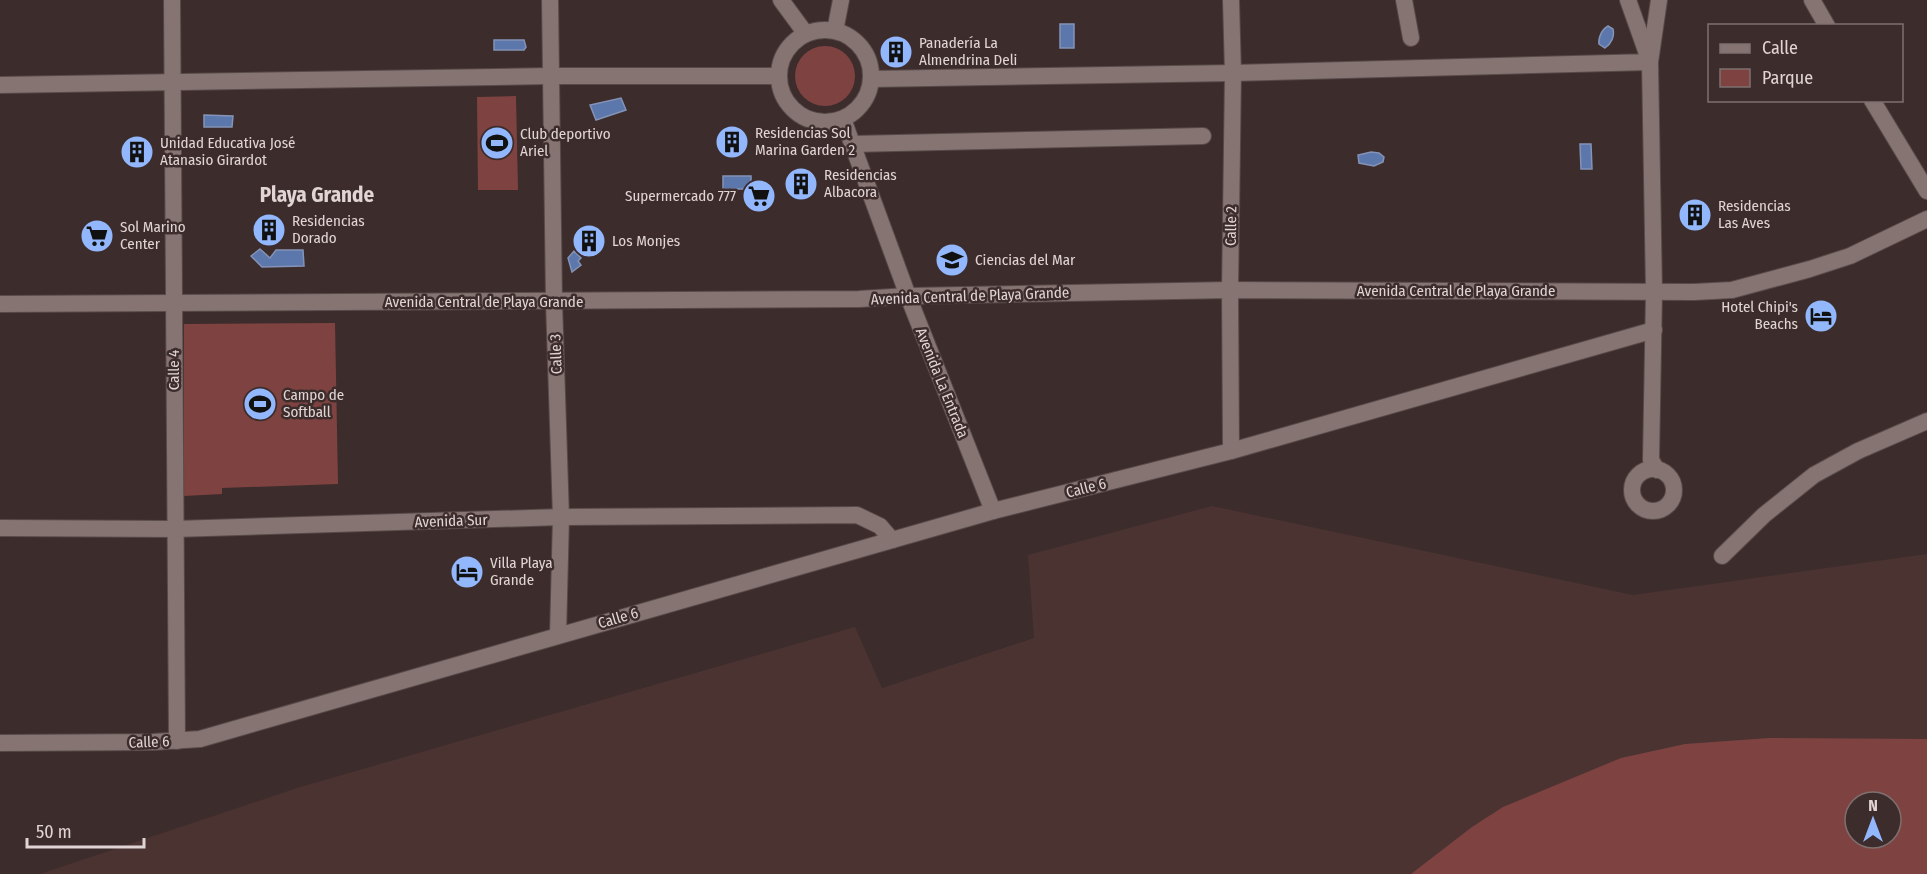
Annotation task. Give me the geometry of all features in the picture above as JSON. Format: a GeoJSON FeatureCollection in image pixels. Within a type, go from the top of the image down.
{"type":"FeatureCollection","features":[{"type":"Feature","properties":{"kind":"street","name":"Calle 4"},"geometry":{"type":"LineString","coordinates":[[172,0],[177,741]]}},
{"type":"Feature","properties":{"kind":"street","name":"Calle 3"},"geometry":{"type":"LineString","coordinates":[[550,0],[554,302],[561,517],[558,635]]}},
{"type":"Feature","properties":{"kind":"street"},"geometry":{"type":"LineString","coordinates":[[781,0],[806,34]]}},
{"type":"Feature","properties":{"kind":"street"},"geometry":{"type":"LineString","coordinates":[[835,31],[841,0]]}},
{"type":"Feature","properties":{"kind":"street","name":"Calle 2"},"geometry":{"type":"LineString","coordinates":[[1231,0],[1233,73],[1230,290],[1231,451]]}},
{"type":"Feature","properties":{"kind":"street"},"geometry":{"type":"LineString","coordinates":[[1404,0],[1411,38]]}},
{"type":"Feature","properties":{"kind":"street"},"geometry":{"type":"LineString","coordinates":[[1628,0],[1650,62]]}},
{"type":"Feature","properties":{"kind":"street"},"geometry":{"type":"LineString","coordinates":[[1657,470],[1651,460],[1654,292],[1650,62],[1659,0]]}},
{"type":"Feature","properties":{"kind":"street"},"geometry":{"type":"LineString","coordinates":[[1812,0],[1826,24]]}},
{"type":"Feature","properties":{"kind":"street"},"geometry":{"type":"LineString","coordinates":[[825,30],[835,31],[850,37],[862,48],[870,63],[872,79],[867,96],[857,110],[843,119],[828,123],[813,121],[799,115],[788,105],[781,91],[778,76],[780,64],[794,41],[806,34],[825,30]]}},
{"type":"Feature","properties":{"kind":"street"},"geometry":{"type":"LineString","coordinates":[[872,79],[1233,73],[1650,62]]}},
{"type":"Feature","properties":{"kind":"street"},"geometry":{"type":"LineString","coordinates":[[0,85],[172,84],[550,76],[778,76]]}},
{"type":"Feature","properties":{"kind":"street"},"geometry":{"type":"LineString","coordinates":[[1873,102],[1927,191]]}},
{"type":"Feature","properties":{"kind":"street","name":"Avenida La Entrada"},"geometry":{"type":"LineString","coordinates":[[843,119],[908,296],[993,511]]}},
{"type":"Feature","properties":{"kind":"street"},"geometry":{"type":"LineString","coordinates":[[852,144],[1203,136]]}},
{"type":"Feature","properties":{"kind":"street","name":"Avenida Central de Playa Grande"},"geometry":{"type":"LineString","coordinates":[[0,304],[859,299],[908,296],[1230,290],[1654,292],[1732,290],[1850,256],[1927,219]]}},
{"type":"Feature","properties":{"kind":"street","name":"Calle 6"},"geometry":{"type":"LineString","coordinates":[[0,743],[200,739],[993,511],[1231,451],[1654,330]]}},
{"type":"Feature","properties":{"kind":"street"},"geometry":{"type":"LineString","coordinates":[[1722,556],[1764,515],[1814,475],[1858,451],[1927,422]]}},
{"type":"Feature","properties":{"kind":"street","name":"Avenida Sur"},"geometry":{"type":"LineString","coordinates":[[0,528],[175,529],[561,517],[856,515],[880,526],[892,540]]}},
{"type":"Feature","properties":{"kind":"shaded area"},"geometry":{"type":"Polygon","coordinates":[[[1212,506],[1633,595],[1927,554],[1927,874],[40,874],[297,788],[855,627],[882,688],[1034,638],[1028,555],[1212,506]]]}},
{"type":"Feature","properties":{"kind":"green space"},"geometry":{"type":"Polygon","coordinates":[[[825,46],[846,55],[855,76],[846,97],[825,106],[804,97],[795,76],[804,55],[825,46]]]}},
{"type":"Feature","properties":{"kind":"green space","name":"Club deportivo Ariel"},"geometry":{"type":"Polygon","coordinates":[[[516,96],[518,190],[478,190],[477,97],[516,96]]]}},
{"type":"Feature","properties":{"kind":"green space","name":"Campo de Softball"},"geometry":{"type":"Polygon","coordinates":[[[335,323],[338,484],[222,488],[222,494],[184,496],[184,324],[335,323]]]}},
{"type":"Feature","properties":{"kind":"green space"},"geometry":{"type":"Polygon","coordinates":[[[1769,738],[1927,739],[1927,874],[1411,874],[1472,827],[1503,807],[1621,758],[1685,744],[1769,738]]]}},
{"type":"Feature","properties":{"kind":"water"},"geometry":{"type":"Polygon","coordinates":[[[1060,24],[1074,24],[1074,48],[1060,48],[1060,24]]]}},
{"type":"Feature","properties":{"kind":"water"},"geometry":{"type":"Polygon","coordinates":[[[1608,26],[1613,29],[1613,34],[1611,42],[1605,48],[1599,44],[1599,39],[1602,31],[1608,26]]]}},
{"type":"Feature","properties":{"kind":"water"},"geometry":{"type":"Polygon","coordinates":[[[494,40],[524,40],[526,47],[524,50],[494,50],[494,40]]]}},
{"type":"Feature","properties":{"kind":"water"},"geometry":{"type":"Polygon","coordinates":[[[621,98],[626,110],[596,120],[590,105],[621,98]]]}},
{"type":"Feature","properties":{"kind":"water"},"geometry":{"type":"Polygon","coordinates":[[[204,115],[233,116],[232,127],[204,127],[204,115]]]}},
{"type":"Feature","properties":{"kind":"water"},"geometry":{"type":"Polygon","coordinates":[[[1580,144],[1591,144],[1592,169],[1581,169],[1580,144]]]}},
{"type":"Feature","properties":{"kind":"water"},"geometry":{"type":"Polygon","coordinates":[[[1379,153],[1384,157],[1383,162],[1374,166],[1359,163],[1358,155],[1379,153]]]}},
{"type":"Feature","properties":{"kind":"water"},"geometry":{"type":"Polygon","coordinates":[[[723,176],[751,176],[751,189],[723,189],[723,176]]]}},
{"type":"Feature","properties":{"kind":"water"},"geometry":{"type":"Polygon","coordinates":[[[260,249],[270,258],[276,250],[303,250],[304,266],[262,267],[251,256],[260,249]]]}},
{"type":"Feature","properties":{"kind":"water"},"geometry":{"type":"Polygon","coordinates":[[[574,251],[581,258],[578,261],[581,265],[572,272],[568,258],[574,251]]]}},
{"type":"Feature","properties":{"kind":"place","name":"Panadería La Almendrina Deli"},"geometry":{"type":"Point","coordinates":[896,52]}},
{"type":"Feature","properties":{"kind":"place","name":"Residencias Sol Marina Garden 2"},"geometry":{"type":"Point","coordinates":[732,142]}},
{"type":"Feature","properties":{"kind":"place","name":"Club deportivo Ariel"},"geometry":{"type":"Point","coordinates":[497,143]}},
{"type":"Feature","properties":{"kind":"place","name":"Unidad Educativa José Atanasio Girardot"},"geometry":{"type":"Point","coordinates":[137,152]}},
{"type":"Feature","properties":{"kind":"place","name":"Residencias Albacora"},"geometry":{"type":"Point","coordinates":[801,184]}},
{"type":"Feature","properties":{"kind":"place","name":"Supermercado 777"},"geometry":{"type":"Point","coordinates":[759,196]}},
{"type":"Feature","properties":{"kind":"place","name":"Residencias Las Aves"},"geometry":{"type":"Point","coordinates":[1695,215]}},
{"type":"Feature","properties":{"kind":"place","name":"Residencias Dorado"},"geometry":{"type":"Point","coordinates":[269,230]}},
{"type":"Feature","properties":{"kind":"place","name":"Sol Marino Center"},"geometry":{"type":"Point","coordinates":[97,236]}},
{"type":"Feature","properties":{"kind":"place","name":"Los Monjes"},"geometry":{"type":"Point","coordinates":[589,241]}},
{"type":"Feature","properties":{"kind":"place","name":"Ciencias del Mar"},"geometry":{"type":"Point","coordinates":[952,260]}},
{"type":"Feature","properties":{"kind":"place","name":"Hotel Chipi's Beachs"},"geometry":{"type":"Point","coordinates":[1821,316]}},
{"type":"Feature","properties":{"kind":"place","name":"Campo de Softball"},"geometry":{"type":"Point","coordinates":[260,404]}},
{"type":"Feature","properties":{"kind":"place","name":"Villa Playa Grande"},"geometry":{"type":"Point","coordinates":[467,572]}},
{"type":"Feature","properties":{"kind":"district","name":"Playa Grande"},"geometry":{"type":"Point","coordinates":[317,195]}}]}
